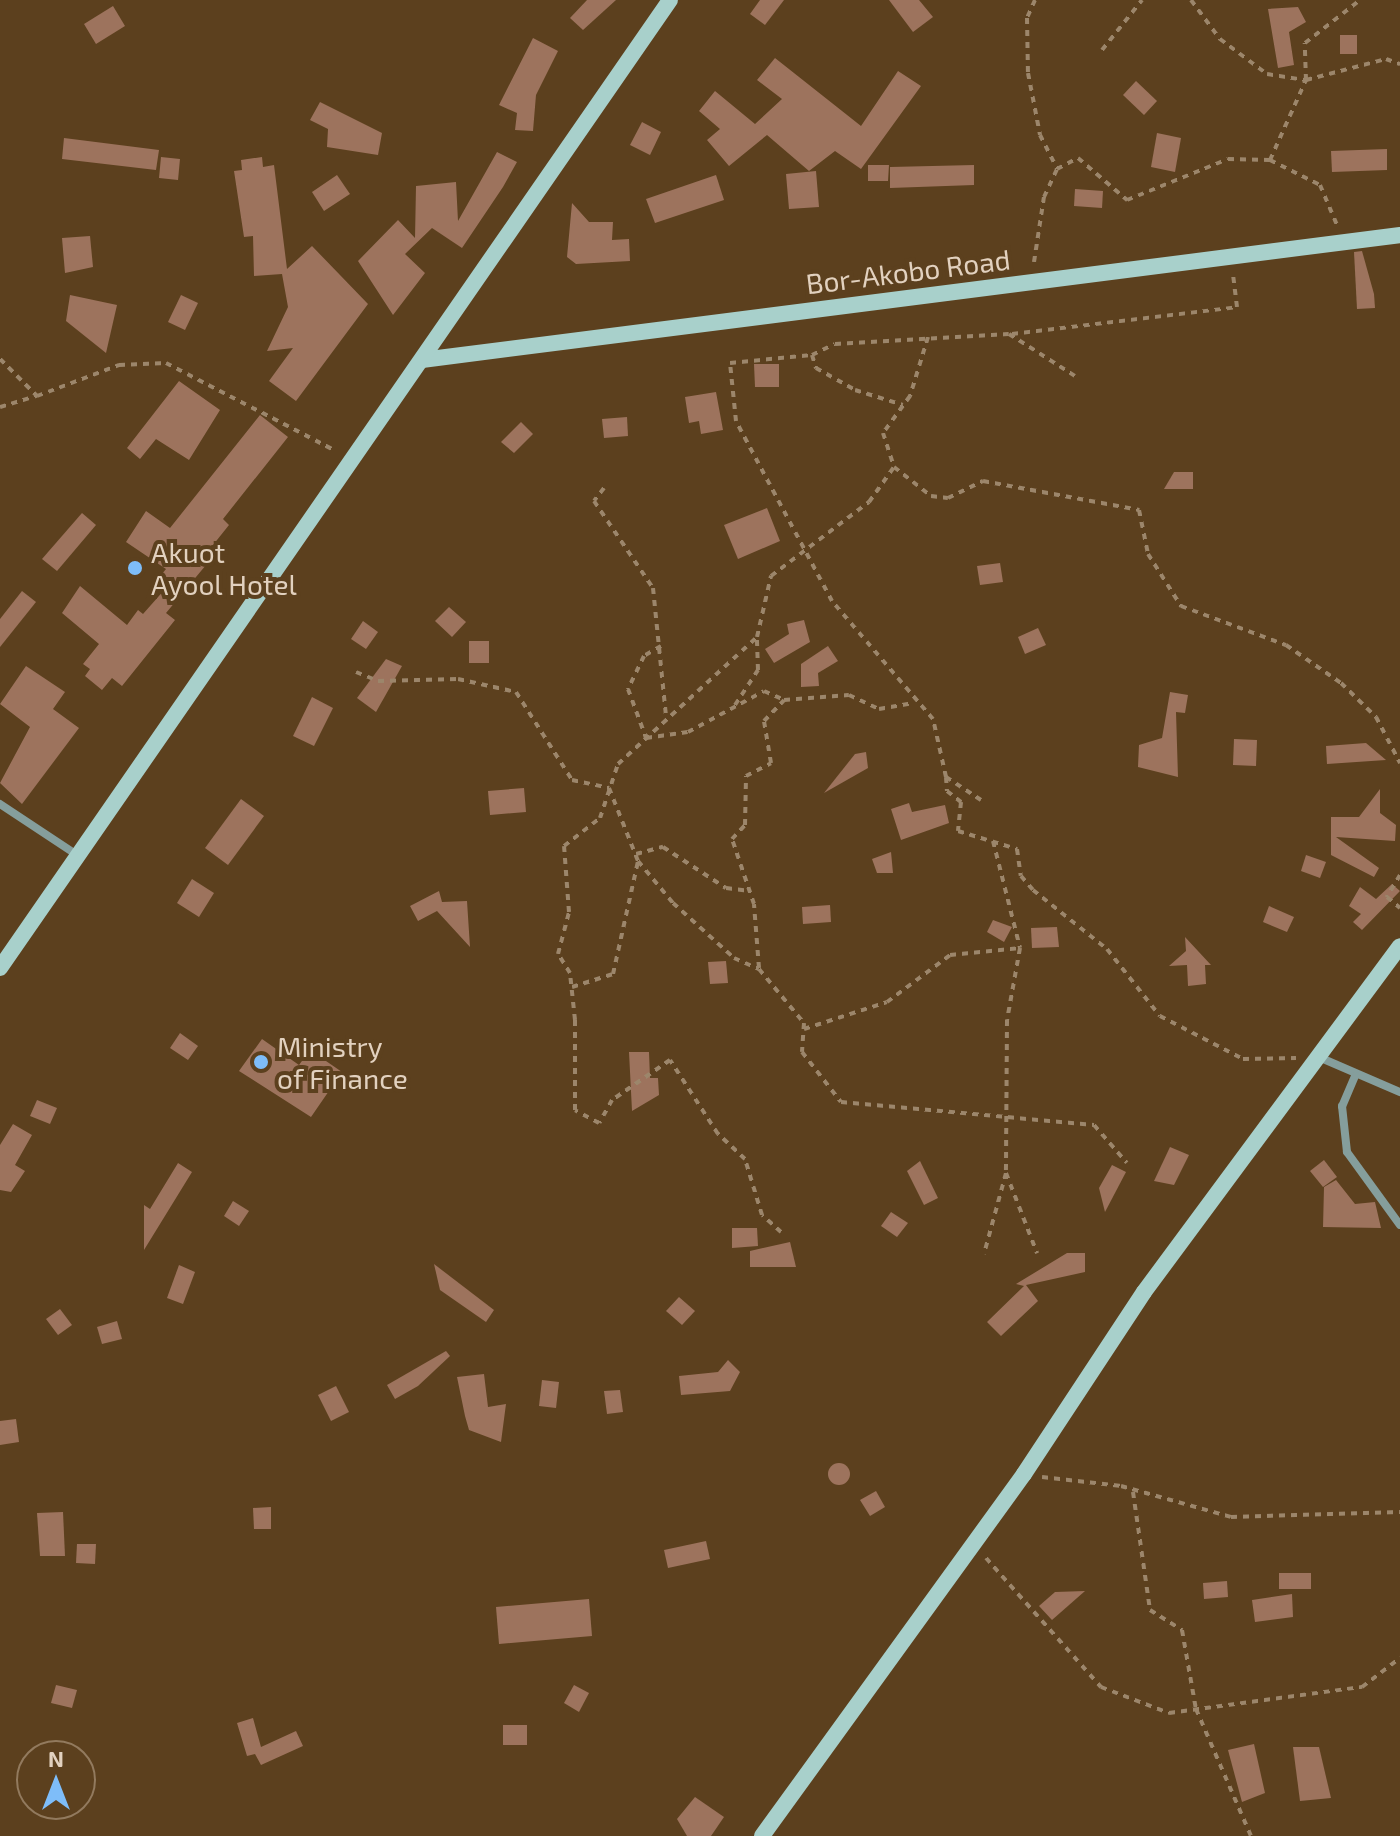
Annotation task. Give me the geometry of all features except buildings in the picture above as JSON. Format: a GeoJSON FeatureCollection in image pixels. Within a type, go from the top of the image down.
{"type":"FeatureCollection","features":[{"type":"Feature","properties":{"kind":"street"},"geometry":{"type":"LineString","coordinates":[[0,968],[670,0]]}},
{"type":"Feature","properties":{"kind":"street","name":"Bor-Akobo Road"},"geometry":{"type":"LineString","coordinates":[[422,360],[1400,235]]}},
{"type":"Feature","properties":{"kind":"street"},"geometry":{"type":"LineString","coordinates":[[0,804],[77,855]]}},
{"type":"Feature","properties":{"kind":"street"},"geometry":{"type":"LineString","coordinates":[[762,1836],[1024,1474],[1144,1292],[1321,1058],[1400,946]]}},
{"type":"Feature","properties":{"kind":"street"},"geometry":{"type":"LineString","coordinates":[[1321,1058],[1355,1076],[1400,1092]]}},
{"type":"Feature","properties":{"kind":"street"},"geometry":{"type":"LineString","coordinates":[[1355,1076],[1342,1106],[1347,1152],[1400,1225]]}},
{"type":"Feature","properties":{"kind":"path"},"geometry":{"type":"LineString","coordinates":[[1035,0],[1027,18],[1028,73],[1040,135],[1057,169]]}},
{"type":"Feature","properties":{"kind":"path"},"geometry":{"type":"LineString","coordinates":[[1102,50],[1142,0]]}},
{"type":"Feature","properties":{"kind":"path"},"geometry":{"type":"LineString","coordinates":[[1191,0],[1220,39],[1267,74],[1306,80],[1386,59],[1400,64]]}},
{"type":"Feature","properties":{"kind":"path"},"geometry":{"type":"LineString","coordinates":[[1270,160],[1306,80],[1305,43],[1360,0]]}},
{"type":"Feature","properties":{"kind":"path"},"geometry":{"type":"LineString","coordinates":[[1033,281],[1035,231],[1057,169],[1078,158],[1127,200],[1228,159],[1270,160],[1320,185],[1343,242]]}},
{"type":"Feature","properties":{"kind":"path"},"geometry":{"type":"LineString","coordinates":[[1231,256],[1237,307],[1009,334],[835,344],[812,355],[730,363],[727,387],[736,421],[832,601],[913,703],[933,719],[947,791],[961,802],[958,831],[1017,849],[1021,876],[1033,890],[1107,949],[1168,1022],[1243,1059],[1321,1058]]}},
{"type":"Feature","properties":{"kind":"path"},"geometry":{"type":"LineString","coordinates":[[1009,334],[1075,376]]}},
{"type":"Feature","properties":{"kind":"path"},"geometry":{"type":"LineString","coordinates":[[928,337],[903,405],[883,433],[894,467],[931,496],[948,498],[983,481],[1139,510],[1148,554],[1181,606],[1286,645],[1341,683],[1376,717],[1400,763]]}},
{"type":"Feature","properties":{"kind":"path"},"geometry":{"type":"LineString","coordinates":[[812,355],[816,368],[855,390],[903,405]]}},
{"type":"Feature","properties":{"kind":"path"},"geometry":{"type":"LineString","coordinates":[[0,359],[37,396]]}},
{"type":"Feature","properties":{"kind":"path"},"geometry":{"type":"LineString","coordinates":[[0,407],[119,365],[166,363],[352,460]]}},
{"type":"Feature","properties":{"kind":"path"},"geometry":{"type":"LineString","coordinates":[[735,705],[758,670],[757,637],[771,576],[807,551],[888,483],[894,467]]}},
{"type":"Feature","properties":{"kind":"path"},"geometry":{"type":"LineString","coordinates":[[604,488],[594,501],[653,588],[666,717]]}},
{"type":"Feature","properties":{"kind":"path"},"geometry":{"type":"LineString","coordinates":[[757,637],[618,764],[600,818],[564,846],[569,912],[558,954],[572,987],[575,1110],[599,1123],[612,1100],[670,1060],[718,1134],[745,1159],[762,1215],[781,1232]]}},
{"type":"Feature","properties":{"kind":"path"},"geometry":{"type":"LineString","coordinates":[[646,738],[628,689],[644,656],[661,646]]}},
{"type":"Feature","properties":{"kind":"path"},"geometry":{"type":"LineString","coordinates":[[356,672],[378,681],[458,679],[516,692],[572,780],[609,788]]}},
{"type":"Feature","properties":{"kind":"path"},"geometry":{"type":"LineString","coordinates":[[646,738],[688,732],[764,691],[784,700],[849,695],[879,709],[913,703]]}},
{"type":"Feature","properties":{"kind":"path"},"geometry":{"type":"LineString","coordinates":[[759,969],[750,891],[732,839],[745,825],[746,776],[771,763],[764,721],[784,700]]}},
{"type":"Feature","properties":{"kind":"path"},"geometry":{"type":"LineString","coordinates":[[946,777],[981,800]]}},
{"type":"Feature","properties":{"kind":"path"},"geometry":{"type":"LineString","coordinates":[[609,788],[638,861],[700,929],[759,969],[804,1029],[802,1052],[841,1102],[1094,1125],[1127,1163]]}},
{"type":"Feature","properties":{"kind":"path"},"geometry":{"type":"LineString","coordinates":[[984,1254],[1006,1173],[1007,1020],[1020,948],[993,841]]}},
{"type":"Feature","properties":{"kind":"path"},"geometry":{"type":"LineString","coordinates":[[636,854],[663,847],[726,888],[750,891]]}},
{"type":"Feature","properties":{"kind":"path"},"geometry":{"type":"LineString","coordinates":[[572,987],[613,974],[638,861]]}},
{"type":"Feature","properties":{"kind":"path"},"geometry":{"type":"LineString","coordinates":[[1400,875],[1387,897],[1400,908]]}},
{"type":"Feature","properties":{"kind":"path"},"geometry":{"type":"LineString","coordinates":[[804,1029],[887,1002],[950,955],[1020,948]]}},
{"type":"Feature","properties":{"kind":"path"},"geometry":{"type":"LineString","coordinates":[[1006,1173],[1037,1253]]}},
{"type":"Feature","properties":{"kind":"path"},"geometry":{"type":"LineString","coordinates":[[1024,1474],[1133,1492],[1231,1517],[1400,1512]]}},
{"type":"Feature","properties":{"kind":"path"},"geometry":{"type":"LineString","coordinates":[[1133,1492],[1150,1610],[1182,1630],[1196,1709],[1251,1836]]}},
{"type":"Feature","properties":{"kind":"path"},"geometry":{"type":"LineString","coordinates":[[974,1544],[1101,1687],[1169,1713],[1362,1687],[1400,1658]]}},
{"type":"Feature","properties":{"kind":"place","name":"Akuot Ayool Hotel"},"geometry":{"type":"Point","coordinates":[135,568]}},
{"type":"Feature","properties":{"kind":"place","name":"Ministry of Finance"},"geometry":{"type":"Point","coordinates":[261,1062]}}]}
